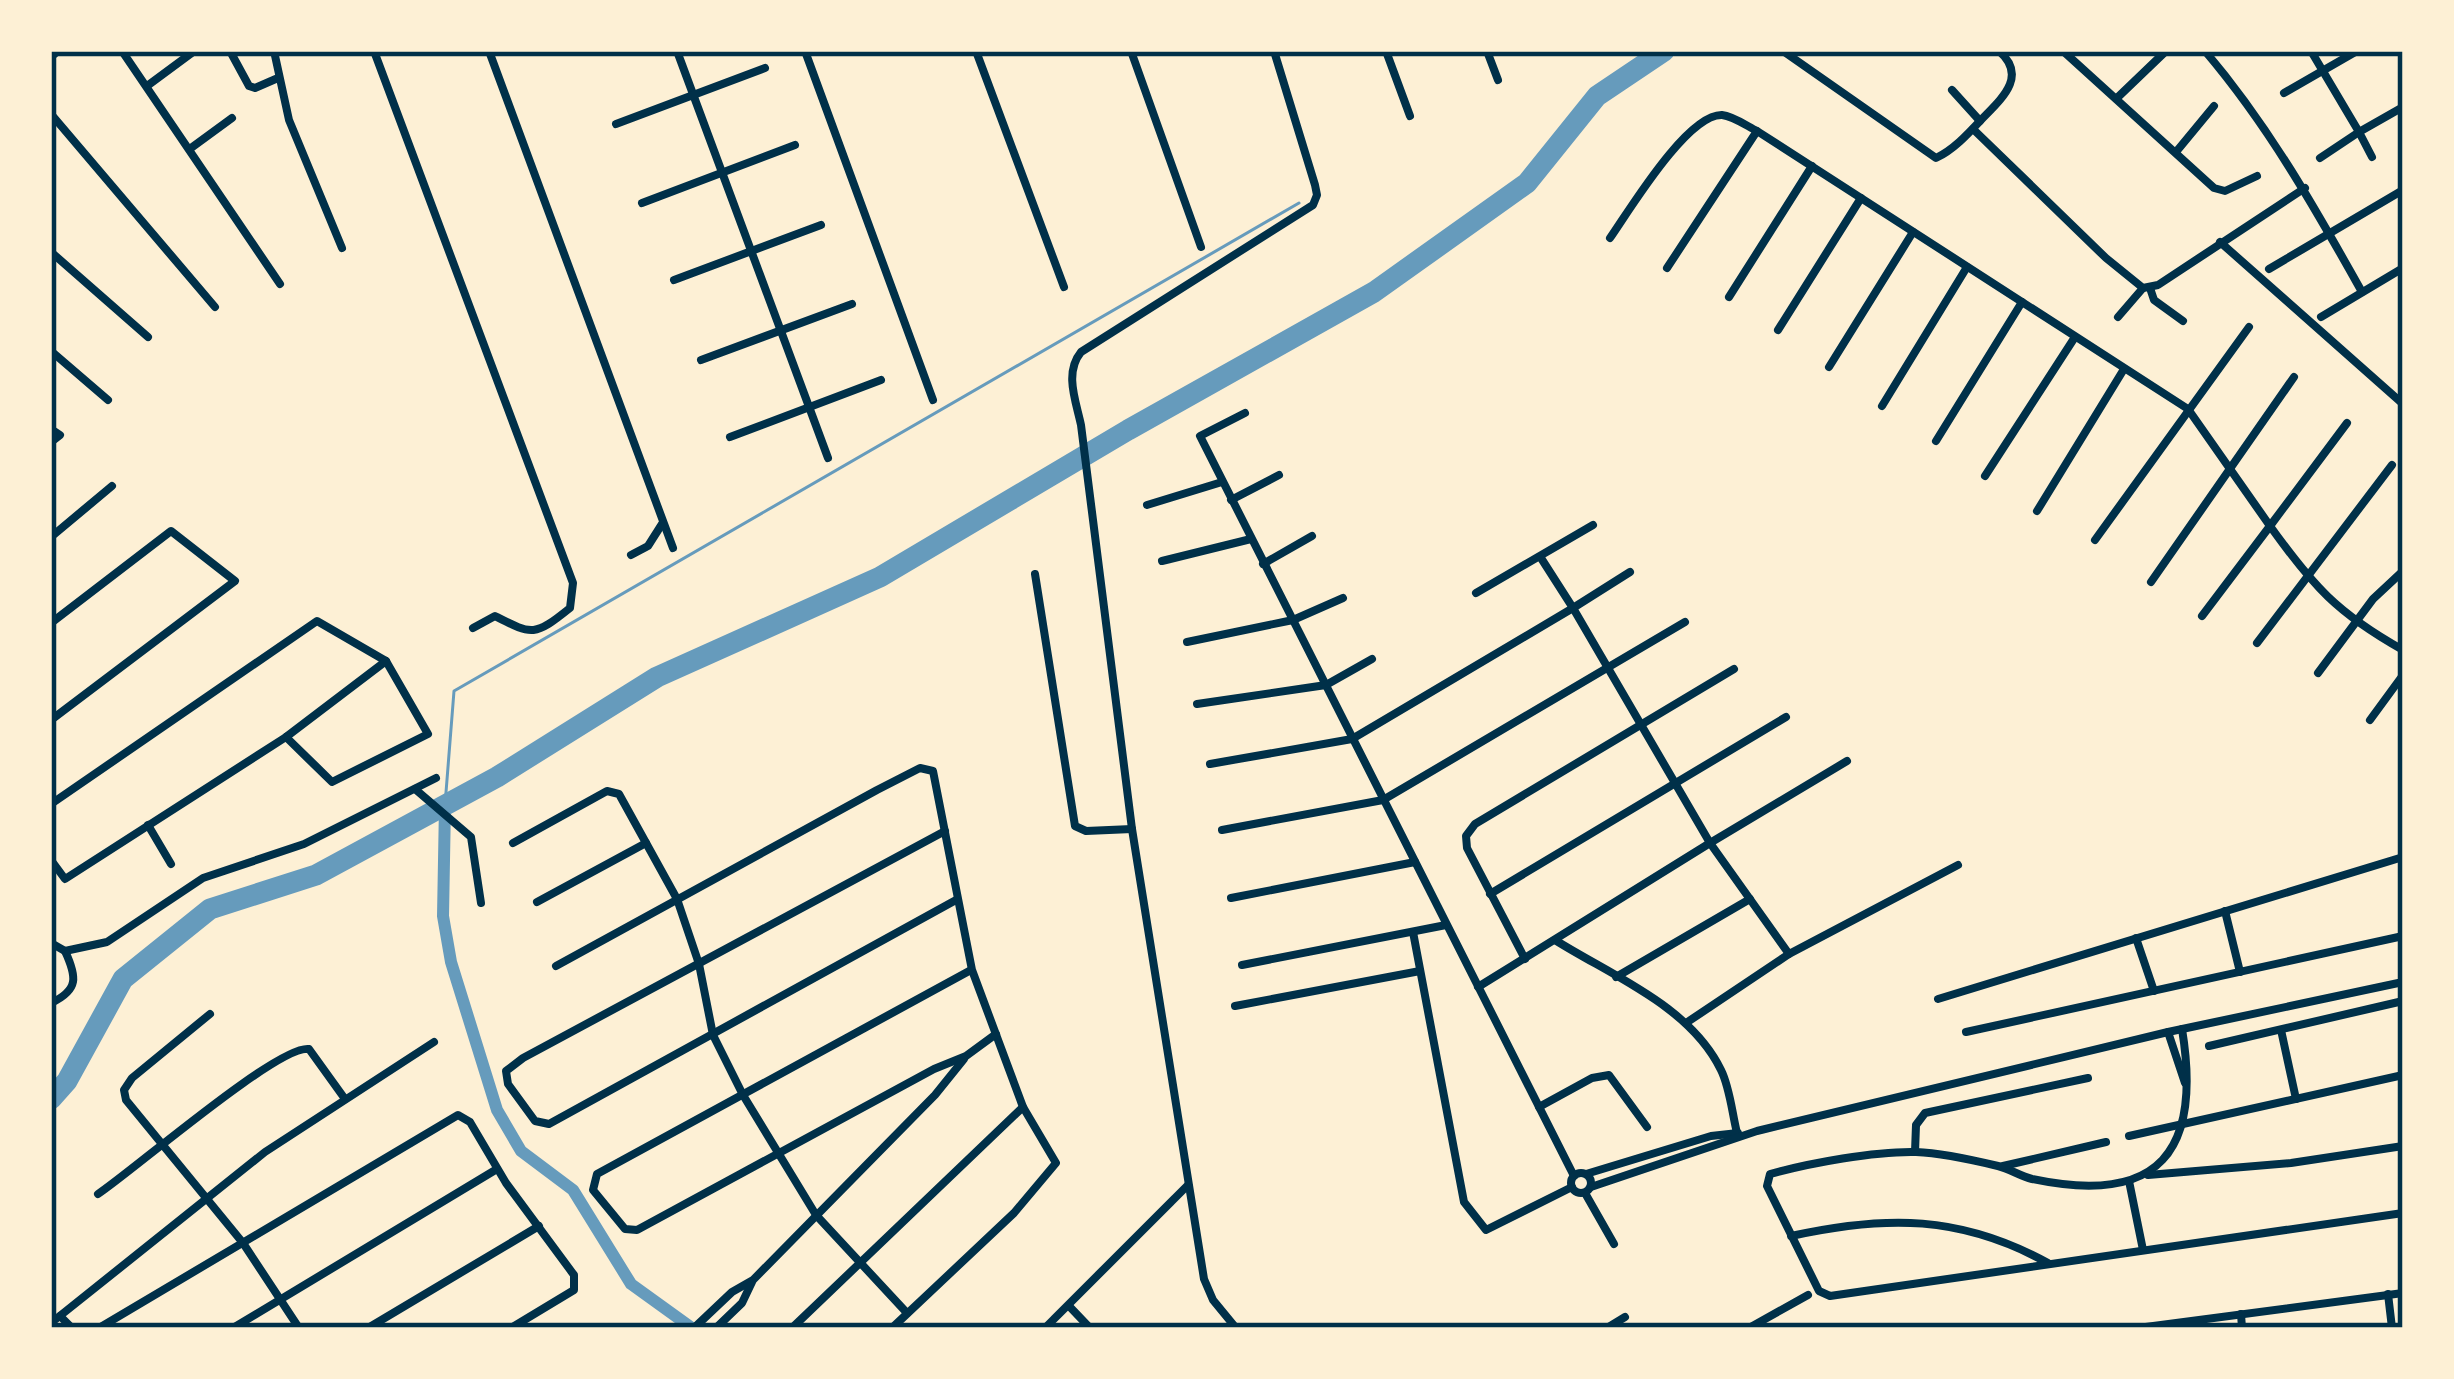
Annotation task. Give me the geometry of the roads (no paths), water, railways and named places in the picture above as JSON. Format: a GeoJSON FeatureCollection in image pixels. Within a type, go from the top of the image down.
{"type":"FeatureCollection","features":[{"type":"Feature","properties":{"kind":"street"},"geometry":{"type":"LineString","coordinates":[[51,57],[58,51]]}},
{"type":"Feature","properties":{"kind":"street"},"geometry":{"type":"LineString","coordinates":[[122,51],[280,284]]}},
{"type":"Feature","properties":{"kind":"street"},"geometry":{"type":"LineString","coordinates":[[230,51],[250,86],[278,78]]}},
{"type":"Feature","properties":{"kind":"street"},"geometry":{"type":"LineString","coordinates":[[274,51],[290,120],[342,248]]}},
{"type":"Feature","properties":{"kind":"street"},"geometry":{"type":"LineString","coordinates":[[374,51],[573,583],[570,608],[534,631],[514,629],[494,616],[473,628]]}},
{"type":"Feature","properties":{"kind":"street"},"geometry":{"type":"LineString","coordinates":[[488,51],[673,548]]}},
{"type":"Feature","properties":{"kind":"street"},"geometry":{"type":"LineString","coordinates":[[677,51],[828,458]]}},
{"type":"Feature","properties":{"kind":"street"},"geometry":{"type":"LineString","coordinates":[[805,51],[933,400]]}},
{"type":"Feature","properties":{"kind":"street"},"geometry":{"type":"LineString","coordinates":[[976,51],[1064,287]]}},
{"type":"Feature","properties":{"kind":"street"},"geometry":{"type":"LineString","coordinates":[[1131,51],[1201,247]]}},
{"type":"Feature","properties":{"kind":"street"},"geometry":{"type":"LineString","coordinates":[[1236,1328],[1204,1280],[1132,829],[1082,425],[1071,375],[1081,352],[1313,205],[1315,185],[1274,51]]}},
{"type":"Feature","properties":{"kind":"street"},"geometry":{"type":"LineString","coordinates":[[1386,51],[1409,116]]}},
{"type":"Feature","properties":{"kind":"street"},"geometry":{"type":"LineString","coordinates":[[1487,51],[1498,80]]}},
{"type":"Feature","properties":{"kind":"street"},"geometry":{"type":"LineString","coordinates":[[1783,51],[1928,156],[1942,155],[2000,104],[2011,84],[2010,60],[1999,51]]}},
{"type":"Feature","properties":{"kind":"street"},"geometry":{"type":"LineString","coordinates":[[2063,51],[2214,188],[2225,191],[2257,176]]}},
{"type":"Feature","properties":{"kind":"street"},"geometry":{"type":"LineString","coordinates":[[2117,98],[2166,51]]}},
{"type":"Feature","properties":{"kind":"street"},"geometry":{"type":"LineString","coordinates":[[2205,51],[2238,89],[2305,188],[2362,292]]}},
{"type":"Feature","properties":{"kind":"street"},"geometry":{"type":"LineString","coordinates":[[2311,51],[2372,157]]}},
{"type":"Feature","properties":{"kind":"street"},"geometry":{"type":"LineString","coordinates":[[2284,93],[2357,51]]}},
{"type":"Feature","properties":{"kind":"street"},"geometry":{"type":"LineString","coordinates":[[147,86],[193,52]]}},
{"type":"Feature","properties":{"kind":"street"},"geometry":{"type":"LineString","coordinates":[[616,124],[765,68]]}},
{"type":"Feature","properties":{"kind":"street"},"geometry":{"type":"LineString","coordinates":[[1952,90],[1977,125],[2106,258],[2183,321]]}},
{"type":"Feature","properties":{"kind":"street"},"geometry":{"type":"LineString","coordinates":[[2176,152],[2214,106]]}},
{"type":"Feature","properties":{"kind":"street"},"geometry":{"type":"LineString","coordinates":[[2320,158],[2403,107]]}},
{"type":"Feature","properties":{"kind":"street"},"geometry":{"type":"LineString","coordinates":[[51,114],[215,307]]}},
{"type":"Feature","properties":{"kind":"street"},"geometry":{"type":"LineString","coordinates":[[1610,238],[1672,148],[1712,118],[1728,116],[1757,131],[2188,410],[2308,580],[2356,624],[2403,650]]}},
{"type":"Feature","properties":{"kind":"street"},"geometry":{"type":"LineString","coordinates":[[191,148],[232,118]]}},
{"type":"Feature","properties":{"kind":"street"},"geometry":{"type":"LineString","coordinates":[[1667,268],[1757,131]]}},
{"type":"Feature","properties":{"kind":"street"},"geometry":{"type":"LineString","coordinates":[[642,203],[795,145]]}},
{"type":"Feature","properties":{"kind":"street"},"geometry":{"type":"LineString","coordinates":[[1729,297],[1812,166]]}},
{"type":"Feature","properties":{"kind":"street"},"geometry":{"type":"LineString","coordinates":[[2118,317],[2146,288],[2305,188]]}},
{"type":"Feature","properties":{"kind":"street"},"geometry":{"type":"LineString","coordinates":[[2269,269],[2403,190]]}},
{"type":"Feature","properties":{"kind":"street"},"geometry":{"type":"LineString","coordinates":[[1778,330],[1861,199]]}},
{"type":"Feature","properties":{"kind":"street"},"geometry":{"type":"LineString","coordinates":[[674,280],[821,225]]}},
{"type":"Feature","properties":{"kind":"street"},"geometry":{"type":"LineString","coordinates":[[1829,367],[1913,232]]}},
{"type":"Feature","properties":{"kind":"street"},"geometry":{"type":"LineString","coordinates":[[2220,242],[2403,404]]}},
{"type":"Feature","properties":{"kind":"street"},"geometry":{"type":"LineString","coordinates":[[51,252],[148,338]]}},
{"type":"Feature","properties":{"kind":"street"},"geometry":{"type":"LineString","coordinates":[[1882,406],[1967,267]]}},
{"type":"Feature","properties":{"kind":"street"},"geometry":{"type":"LineString","coordinates":[[2321,317],[2403,268]]}},
{"type":"Feature","properties":{"kind":"street"},"geometry":{"type":"LineString","coordinates":[[1936,441],[2022,302]]}},
{"type":"Feature","properties":{"kind":"street"},"geometry":{"type":"LineString","coordinates":[[701,361],[852,304]]}},
{"type":"Feature","properties":{"kind":"street"},"geometry":{"type":"LineString","coordinates":[[2096,540],[2249,327]]}},
{"type":"Feature","properties":{"kind":"street"},"geometry":{"type":"LineString","coordinates":[[1985,476],[2075,337]]}},
{"type":"Feature","properties":{"kind":"street"},"geometry":{"type":"LineString","coordinates":[[51,351],[108,400]]}},
{"type":"Feature","properties":{"kind":"street"},"geometry":{"type":"LineString","coordinates":[[2037,511],[2125,369]]}},
{"type":"Feature","properties":{"kind":"street"},"geometry":{"type":"LineString","coordinates":[[2151,582],[2294,377]]}},
{"type":"Feature","properties":{"kind":"street"},"geometry":{"type":"LineString","coordinates":[[730,437],[881,380]]}},
{"type":"Feature","properties":{"kind":"street"},"geometry":{"type":"LineString","coordinates":[[1245,413],[1200,436],[1539,1107],[1614,1244]]}},
{"type":"Feature","properties":{"kind":"street"},"geometry":{"type":"LineString","coordinates":[[2202,616],[2347,423]]}},
{"type":"Feature","properties":{"kind":"street"},"geometry":{"type":"LineString","coordinates":[[51,429],[59,435],[51,442]]}},
{"type":"Feature","properties":{"kind":"street"},"geometry":{"type":"LineString","coordinates":[[2257,644],[2392,465]]}},
{"type":"Feature","properties":{"kind":"street"},"geometry":{"type":"LineString","coordinates":[[1231,500],[1279,476]]}},
{"type":"Feature","properties":{"kind":"street"},"geometry":{"type":"LineString","coordinates":[[1147,505],[1222,482]]}},
{"type":"Feature","properties":{"kind":"street"},"geometry":{"type":"LineString","coordinates":[[51,537],[112,486]]}},
{"type":"Feature","properties":{"kind":"street"},"geometry":{"type":"LineString","coordinates":[[631,555],[648,546],[663,523]]}},
{"type":"Feature","properties":{"kind":"street"},"geometry":{"type":"LineString","coordinates":[[1476,593],[1593,525]]}},
{"type":"Feature","properties":{"kind":"street"},"geometry":{"type":"LineString","coordinates":[[51,623],[171,531],[235,581],[51,720]]}},
{"type":"Feature","properties":{"kind":"street"},"geometry":{"type":"LineString","coordinates":[[1263,564],[1312,536]]}},
{"type":"Feature","properties":{"kind":"street"},"geometry":{"type":"LineString","coordinates":[[1162,561],[1251,539]]}},
{"type":"Feature","properties":{"kind":"street"},"geometry":{"type":"LineString","coordinates":[[1540,558],[1710,842],[1789,954]]}},
{"type":"Feature","properties":{"kind":"street"},"geometry":{"type":"LineString","coordinates":[[2318,673],[2401,570]]}},
{"type":"Feature","properties":{"kind":"street"},"geometry":{"type":"LineString","coordinates":[[1210,764],[1352,739],[1630,572]]}},
{"type":"Feature","properties":{"kind":"street"},"geometry":{"type":"LineString","coordinates":[[1036,574],[1075,826],[1086,831],[1132,829]]}},
{"type":"Feature","properties":{"kind":"street"},"geometry":{"type":"LineString","coordinates":[[1187,642],[1293,620],[1342,598]]}},
{"type":"Feature","properties":{"kind":"street"},"geometry":{"type":"LineString","coordinates":[[51,804],[316,621],[386,661],[428,734],[332,782],[286,736]]}},
{"type":"Feature","properties":{"kind":"street"},"geometry":{"type":"LineString","coordinates":[[1222,830],[1383,800],[1685,622]]}},
{"type":"Feature","properties":{"kind":"street"},"geometry":{"type":"LineString","coordinates":[[1197,704],[1326,685],[1372,659]]}},
{"type":"Feature","properties":{"kind":"street"},"geometry":{"type":"LineString","coordinates":[[51,860],[64,879],[286,736],[386,661]]}},
{"type":"Feature","properties":{"kind":"street"},"geometry":{"type":"LineString","coordinates":[[1525,959],[1466,848],[1466,836],[1474,824],[1734,669]]}},
{"type":"Feature","properties":{"kind":"street"},"geometry":{"type":"LineString","coordinates":[[2370,720],[2403,675]]}},
{"type":"Feature","properties":{"kind":"street"},"geometry":{"type":"LineString","coordinates":[[1490,894],[1786,718]]}},
{"type":"Feature","properties":{"kind":"street"},"geometry":{"type":"LineString","coordinates":[[1478,987],[1847,761]]}},
{"type":"Feature","properties":{"kind":"street"},"geometry":{"type":"LineString","coordinates":[[556,966],[925,767],[936,778],[971,970],[1023,1107],[1056,1162],[1014,1214],[892,1328]]}},
{"type":"Feature","properties":{"kind":"street"},"geometry":{"type":"LineString","coordinates":[[64,951],[107,942],[202,878],[304,844],[436,778]]}},
{"type":"Feature","properties":{"kind":"street"},"geometry":{"type":"LineString","coordinates":[[415,789],[471,837],[481,903]]}},
{"type":"Feature","properties":{"kind":"street"},"geometry":{"type":"LineString","coordinates":[[513,842],[612,791],[619,794],[677,899],[699,964],[713,1035],[743,1095],[816,1215],[907,1313]]}},
{"type":"Feature","properties":{"kind":"street"},"geometry":{"type":"LineString","coordinates":[[148,825],[171,864]]}},
{"type":"Feature","properties":{"kind":"street"},"geometry":{"type":"LineString","coordinates":[[945,831],[523,1058],[505,1077],[535,1121],[543,1125],[956,901]]}},
{"type":"Feature","properties":{"kind":"street"},"geometry":{"type":"LineString","coordinates":[[537,902],[646,843]]}},
{"type":"Feature","properties":{"kind":"street"},"geometry":{"type":"LineString","coordinates":[[1938,999],[2403,857]]}},
{"type":"Feature","properties":{"kind":"street"},"geometry":{"type":"LineString","coordinates":[[1231,898],[1414,862]]}},
{"type":"Feature","properties":{"kind":"street"},"geometry":{"type":"LineString","coordinates":[[1686,1023],[1789,954],[1958,865]]}},
{"type":"Feature","properties":{"kind":"street"},"geometry":{"type":"LineString","coordinates":[[1614,978],[1750,899]]}},
{"type":"Feature","properties":{"kind":"street"},"geometry":{"type":"LineString","coordinates":[[2225,911],[2240,972]]}},
{"type":"Feature","properties":{"kind":"street"},"geometry":{"type":"LineString","coordinates":[[1242,965],[1447,925]]}},
{"type":"Feature","properties":{"kind":"street"},"geometry":{"type":"LineString","coordinates":[[1413,932],[1464,1202],[1486,1230],[1577,1179],[1711,1136],[1757,1131]]}},
{"type":"Feature","properties":{"kind":"street"},"geometry":{"type":"LineString","coordinates":[[1966,1032],[2403,936]]}},
{"type":"Feature","properties":{"kind":"street"},"geometry":{"type":"LineString","coordinates":[[2136,938],[2154,991]]}},
{"type":"Feature","properties":{"kind":"street"},"geometry":{"type":"LineString","coordinates":[[1555,940],[1641,990],[1686,1023],[1721,1070],[1737,1133]]}},
{"type":"Feature","properties":{"kind":"street"},"geometry":{"type":"LineString","coordinates":[[51,943],[64,951],[75,972],[75,983],[66,995],[51,1003]]}},
{"type":"Feature","properties":{"kind":"street"},"geometry":{"type":"LineString","coordinates":[[971,970],[597,1174],[592,1184],[597,1198],[625,1229],[637,1230],[966,1056],[996,1034]]}},
{"type":"Feature","properties":{"kind":"street"},"geometry":{"type":"LineString","coordinates":[[1235,1006],[1420,970]]}},
{"type":"Feature","properties":{"kind":"street"},"geometry":{"type":"LineString","coordinates":[[1588,1190],[1757,1131],[2182,1029],[2403,982]]}},
{"type":"Feature","properties":{"kind":"street"},"geometry":{"type":"LineString","coordinates":[[2210,1046],[2403,1001]]}},
{"type":"Feature","properties":{"kind":"street"},"geometry":{"type":"LineString","coordinates":[[210,1014],[133,1078],[124,1090],[125,1100],[242,1243],[299,1328]]}},
{"type":"Feature","properties":{"kind":"street"},"geometry":{"type":"LineString","coordinates":[[2147,1175],[2177,1145],[2185,1124],[2188,1070],[2182,1029]]}},
{"type":"Feature","properties":{"kind":"street"},"geometry":{"type":"LineString","coordinates":[[2281,1030],[2296,1099]]}},
{"type":"Feature","properties":{"kind":"street"},"geometry":{"type":"LineString","coordinates":[[2168,1033],[2186,1084]]}},
{"type":"Feature","properties":{"kind":"street"},"geometry":{"type":"LineString","coordinates":[[72,1328],[55,1319],[265,1152],[434,1042]]}},
{"type":"Feature","properties":{"kind":"street"},"geometry":{"type":"LineString","coordinates":[[98,1194],[242,1084],[301,1047],[310,1049],[345,1100]]}},
{"type":"Feature","properties":{"kind":"street"},"geometry":{"type":"LineString","coordinates":[[694,1328],[731,1292],[753,1280],[935,1095],[966,1056]]}},
{"type":"Feature","properties":{"kind":"street"},"geometry":{"type":"LineString","coordinates":[[2129,1136],[2403,1075]]}},
{"type":"Feature","properties":{"kind":"street"},"geometry":{"type":"LineString","coordinates":[[1539,1107],[1592,1078],[1609,1076],[1647,1127]]}},
{"type":"Feature","properties":{"kind":"street"},"geometry":{"type":"LineString","coordinates":[[1915,1152],[1916,1125],[1925,1114],[2088,1078]]}},
{"type":"Feature","properties":{"kind":"street"},"geometry":{"type":"LineString","coordinates":[[792,1328],[1023,1107]]}},
{"type":"Feature","properties":{"kind":"street"},"geometry":{"type":"LineString","coordinates":[[99,1328],[458,1115],[470,1122],[497,1169],[574,1275],[574,1290],[511,1328]]}},
{"type":"Feature","properties":{"kind":"street"},"geometry":{"type":"LineString","coordinates":[[2001,1167],[2106,1142]]}},
{"type":"Feature","properties":{"kind":"street"},"geometry":{"type":"LineString","coordinates":[[2403,1146],[2147,1175],[2129,1181],[2058,1183],[1915,1152],[1801,1165],[1770,1174],[1766,1186],[1823,1296],[2403,1213]]}},
{"type":"Feature","properties":{"kind":"street"},"geometry":{"type":"LineString","coordinates":[[1657,1152],[1661,1165]]}},
{"type":"Feature","properties":{"kind":"street"},"geometry":{"type":"LineString","coordinates":[[233,1328],[497,1169]]}},
{"type":"Feature","properties":{"kind":"street"},"geometry":{"type":"LineString","coordinates":[[1577,1179],[1588,1190]]}},
{"type":"Feature","properties":{"kind":"street"},"geometry":{"type":"LineString","coordinates":[[2129,1181],[2143,1250]]}},
{"type":"Feature","properties":{"kind":"street"},"geometry":{"type":"LineString","coordinates":[[1045,1328],[1189,1184]]}},
{"type":"Feature","properties":{"kind":"street"},"geometry":{"type":"LineString","coordinates":[[1791,1236],[1848,1224],[1937,1224],[2015,1244],[2049,1264]]}},
{"type":"Feature","properties":{"kind":"street"},"geometry":{"type":"LineString","coordinates":[[368,1328],[539,1226]]}},
{"type":"Feature","properties":{"kind":"street"},"geometry":{"type":"LineString","coordinates":[[716,1328],[742,1303],[753,1280]]}},
{"type":"Feature","properties":{"kind":"street"},"geometry":{"type":"LineString","coordinates":[[2138,1328],[2403,1293]]}},
{"type":"Feature","properties":{"kind":"street"},"geometry":{"type":"LineString","coordinates":[[1749,1328],[1808,1294]]}},
{"type":"Feature","properties":{"kind":"street"},"geometry":{"type":"LineString","coordinates":[[2388,1294],[2392,1328]]}},
{"type":"Feature","properties":{"kind":"street"},"geometry":{"type":"LineString","coordinates":[[1069,1306],[1090,1328]]}},
{"type":"Feature","properties":{"kind":"street"},"geometry":{"type":"LineString","coordinates":[[2241,1314],[2242,1328]]}},
{"type":"Feature","properties":{"kind":"street"},"geometry":{"type":"LineString","coordinates":[[1607,1328],[1625,1317]]}},
{"type":"Feature","properties":{"kind":"waterway"},"geometry":{"type":"LineString","coordinates":[[51,1099],[67,1081],[123,979],[210,909],[316,875],[497,777],[657,677],[880,577],[1374,292],[1527,183],[1597,96],[1664,51]]}},
{"type":"Feature","properties":{"kind":"waterway"},"geometry":{"type":"LineString","coordinates":[[445,805],[454,691],[1299,203]]}},
{"type":"Feature","properties":{"kind":"waterway"},"geometry":{"type":"LineString","coordinates":[[445,805],[443,916],[451,962],[497,1110],[521,1151],[573,1190],[631,1284],[692,1328]]}}]}
